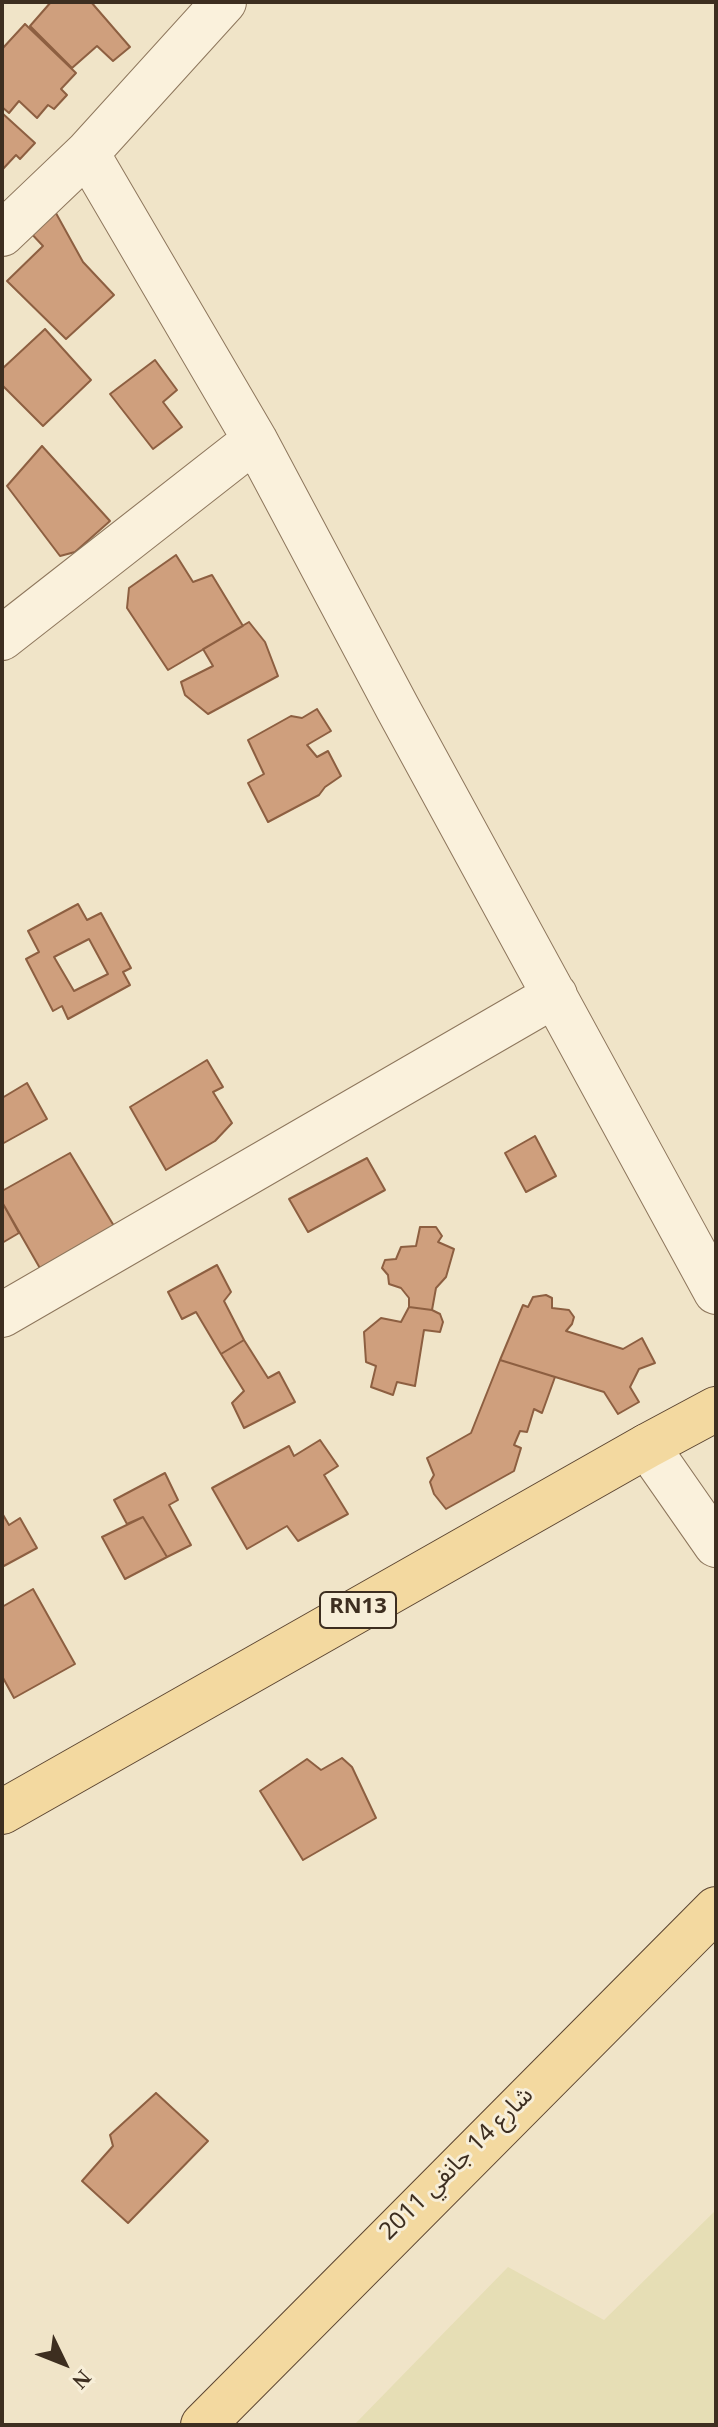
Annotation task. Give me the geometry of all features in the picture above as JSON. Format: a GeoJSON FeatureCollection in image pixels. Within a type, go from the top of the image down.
{"type":"FeatureCollection","features":[{"type":"Feature","properties":{"kind":"main road","name":"RN13"},"geometry":{"type":"LineString","coordinates":[[2,1812],[716,1409]]}},
{"type":"Feature","properties":{"kind":"main road","name":"شارع 14 جانفي 2011"},"geometry":{"type":"LineString","coordinates":[[203,2425],[716,1909]]}},
{"type":"Feature","properties":{"kind":"street"},"geometry":{"type":"LineString","coordinates":[[2,234],[87,153],[224,2]]}},
{"type":"Feature","properties":{"kind":"street"},"geometry":{"type":"LineString","coordinates":[[87,153],[255,440],[716,1292]]}},
{"type":"Feature","properties":{"kind":"street"},"geometry":{"type":"LineString","coordinates":[[2,638],[255,440]]}},
{"type":"Feature","properties":{"kind":"street"},"geometry":{"type":"LineString","coordinates":[[2,1315],[555,995]]}},
{"type":"Feature","properties":{"kind":"street"},"geometry":{"type":"LineString","coordinates":[[647,1446],[716,1545]]}},
{"type":"Feature","properties":{"kind":"shaded area"},"geometry":{"type":"Polygon","coordinates":[[[716,2210],[716,2425],[354,2425],[508,2267],[604,2320],[716,2210]]]}},
{"type":"Feature","properties":{"kind":"building"},"geometry":{"type":"Polygon","coordinates":[[[51,2],[91,2],[130,47],[113,61],[97,46],[72,68],[30,26],[51,2]]]}},
{"type":"Feature","properties":{"kind":"building"},"geometry":{"type":"Polygon","coordinates":[[[25,24],[76,73],[61,89],[67,95],[54,109],[48,105],[37,118],[19,101],[9,113],[2,107],[2,49],[25,24]]]}},
{"type":"Feature","properties":{"kind":"building"},"geometry":{"type":"Polygon","coordinates":[[[2,113],[35,143],[20,159],[16,155],[2,170],[2,113]]]}},
{"type":"Feature","properties":{"kind":"building"},"geometry":{"type":"Polygon","coordinates":[[[52,206],[83,262],[114,295],[66,339],[7,281],[43,246],[28,230],[52,206]]]}},
{"type":"Feature","properties":{"kind":"building"},"geometry":{"type":"Polygon","coordinates":[[[45,329],[91,380],[43,426],[2,385],[2,369],[45,329]]]}},
{"type":"Feature","properties":{"kind":"building"},"geometry":{"type":"Polygon","coordinates":[[[155,360],[177,390],[163,402],[182,427],[153,449],[110,394],[155,360]]]}},
{"type":"Feature","properties":{"kind":"building"},"geometry":{"type":"Polygon","coordinates":[[[42,446],[110,521],[75,552],[60,556],[7,486],[42,446]]]}},
{"type":"Feature","properties":{"kind":"building"},"geometry":{"type":"Polygon","coordinates":[[[176,555],[193,582],[212,575],[243,626],[168,670],[127,608],[129,588],[176,555]]]}},
{"type":"Feature","properties":{"kind":"building"},"geometry":{"type":"Polygon","coordinates":[[[249,622],[265,642],[278,676],[208,714],[185,695],[181,682],[213,666],[203,649],[249,622]]]}},
{"type":"Feature","properties":{"kind":"building"},"geometry":{"type":"Polygon","coordinates":[[[317,709],[331,731],[307,745],[317,757],[328,751],[341,776],[319,795],[268,822],[248,783],[264,774],[248,740],[291,716],[302,718],[317,709]]]}},
{"type":"Feature","properties":{"kind":"building"},"geometry":{"type":"Polygon","coordinates":[[[78,904],[87,920],[101,913],[131,968],[123,972],[130,985],[68,1019],[62,1006],[53,1011],[26,959],[39,952],[28,931],[78,904]],[[89,939],[54,957],[74,991],[108,974],[89,939]]]}},
{"type":"Feature","properties":{"kind":"building"},"geometry":{"type":"Polygon","coordinates":[[[207,1060],[223,1087],[213,1092],[232,1123],[215,1141],[166,1170],[130,1107],[207,1060]]]}},
{"type":"Feature","properties":{"kind":"building"},"geometry":{"type":"Polygon","coordinates":[[[27,1083],[47,1119],[2,1144],[2,1098],[27,1083]]]}},
{"type":"Feature","properties":{"kind":"building"},"geometry":{"type":"Polygon","coordinates":[[[535,1136],[556,1176],[526,1192],[505,1153],[535,1136]]]}},
{"type":"Feature","properties":{"kind":"building"},"geometry":{"type":"Polygon","coordinates":[[[70,1153],[114,1226],[41,1270],[2,1202],[2,1191],[70,1153]]]}},
{"type":"Feature","properties":{"kind":"building"},"geometry":{"type":"Polygon","coordinates":[[[367,1158],[385,1190],[308,1232],[289,1199],[367,1158]]]}},
{"type":"Feature","properties":{"kind":"building"},"geometry":{"type":"Polygon","coordinates":[[[2,1202],[19,1233],[2,1243],[2,1202]]]}},
{"type":"Feature","properties":{"kind":"building"},"geometry":{"type":"Polygon","coordinates":[[[420,1227],[436,1227],[442,1236],[438,1242],[454,1249],[446,1277],[436,1288],[432,1310],[409,1307],[409,1298],[401,1288],[389,1284],[388,1275],[382,1268],[385,1260],[396,1259],[401,1247],[416,1246],[420,1227]]]}},
{"type":"Feature","properties":{"kind":"building"},"geometry":{"type":"Polygon","coordinates":[[[217,1265],[231,1292],[224,1301],[244,1340],[221,1354],[196,1312],[182,1319],[168,1292],[217,1265]]]}},
{"type":"Feature","properties":{"kind":"building"},"geometry":{"type":"Polygon","coordinates":[[[546,1295],[552,1298],[552,1308],[569,1310],[574,1317],[566,1331],[623,1349],[642,1338],[655,1363],[639,1369],[630,1387],[639,1402],[618,1414],[604,1392],[500,1360],[523,1305],[528,1307],[533,1297],[546,1295]]]}},
{"type":"Feature","properties":{"kind":"building"},"geometry":{"type":"Polygon","coordinates":[[[409,1307],[432,1310],[440,1314],[443,1322],[440,1332],[424,1330],[415,1386],[397,1382],[393,1395],[371,1387],[376,1366],[366,1362],[364,1332],[381,1318],[401,1322],[409,1307]]]}},
{"type":"Feature","properties":{"kind":"building"},"geometry":{"type":"Polygon","coordinates":[[[244,1340],[268,1378],[279,1372],[295,1402],[244,1428],[232,1403],[244,1391],[221,1354],[244,1340]]]}},
{"type":"Feature","properties":{"kind":"building"},"geometry":{"type":"Polygon","coordinates":[[[500,1360],[555,1377],[542,1413],[534,1409],[527,1432],[520,1431],[514,1445],[521,1448],[514,1471],[446,1509],[434,1494],[430,1482],[434,1475],[427,1458],[471,1433],[500,1360]]]}},
{"type":"Feature","properties":{"kind":"building"},"geometry":{"type":"Polygon","coordinates":[[[320,1440],[338,1466],[324,1475],[348,1514],[298,1541],[287,1526],[247,1549],[212,1488],[289,1446],[294,1456],[320,1440]]]}},
{"type":"Feature","properties":{"kind":"building"},"geometry":{"type":"Polygon","coordinates":[[[165,1473],[178,1500],[169,1505],[191,1545],[167,1557],[143,1517],[127,1524],[114,1500],[165,1473]]]}},
{"type":"Feature","properties":{"kind":"building"},"geometry":{"type":"Polygon","coordinates":[[[2,1513],[9,1525],[20,1518],[37,1548],[2,1567],[2,1513]]]}},
{"type":"Feature","properties":{"kind":"building"},"geometry":{"type":"Polygon","coordinates":[[[143,1517],[167,1557],[125,1579],[102,1537],[143,1517]]]}},
{"type":"Feature","properties":{"kind":"building"},"geometry":{"type":"Polygon","coordinates":[[[33,1589],[75,1664],[14,1698],[2,1676],[2,1607],[33,1589]]]}},
{"type":"Feature","properties":{"kind":"building"},"geometry":{"type":"Polygon","coordinates":[[[342,1758],[352,1767],[376,1818],[303,1860],[260,1791],[307,1759],[321,1770],[342,1758]]]}},
{"type":"Feature","properties":{"kind":"building"},"geometry":{"type":"Polygon","coordinates":[[[156,2093],[208,2141],[128,2223],[82,2181],[113,2146],[110,2135],[156,2093]]]}}]}
